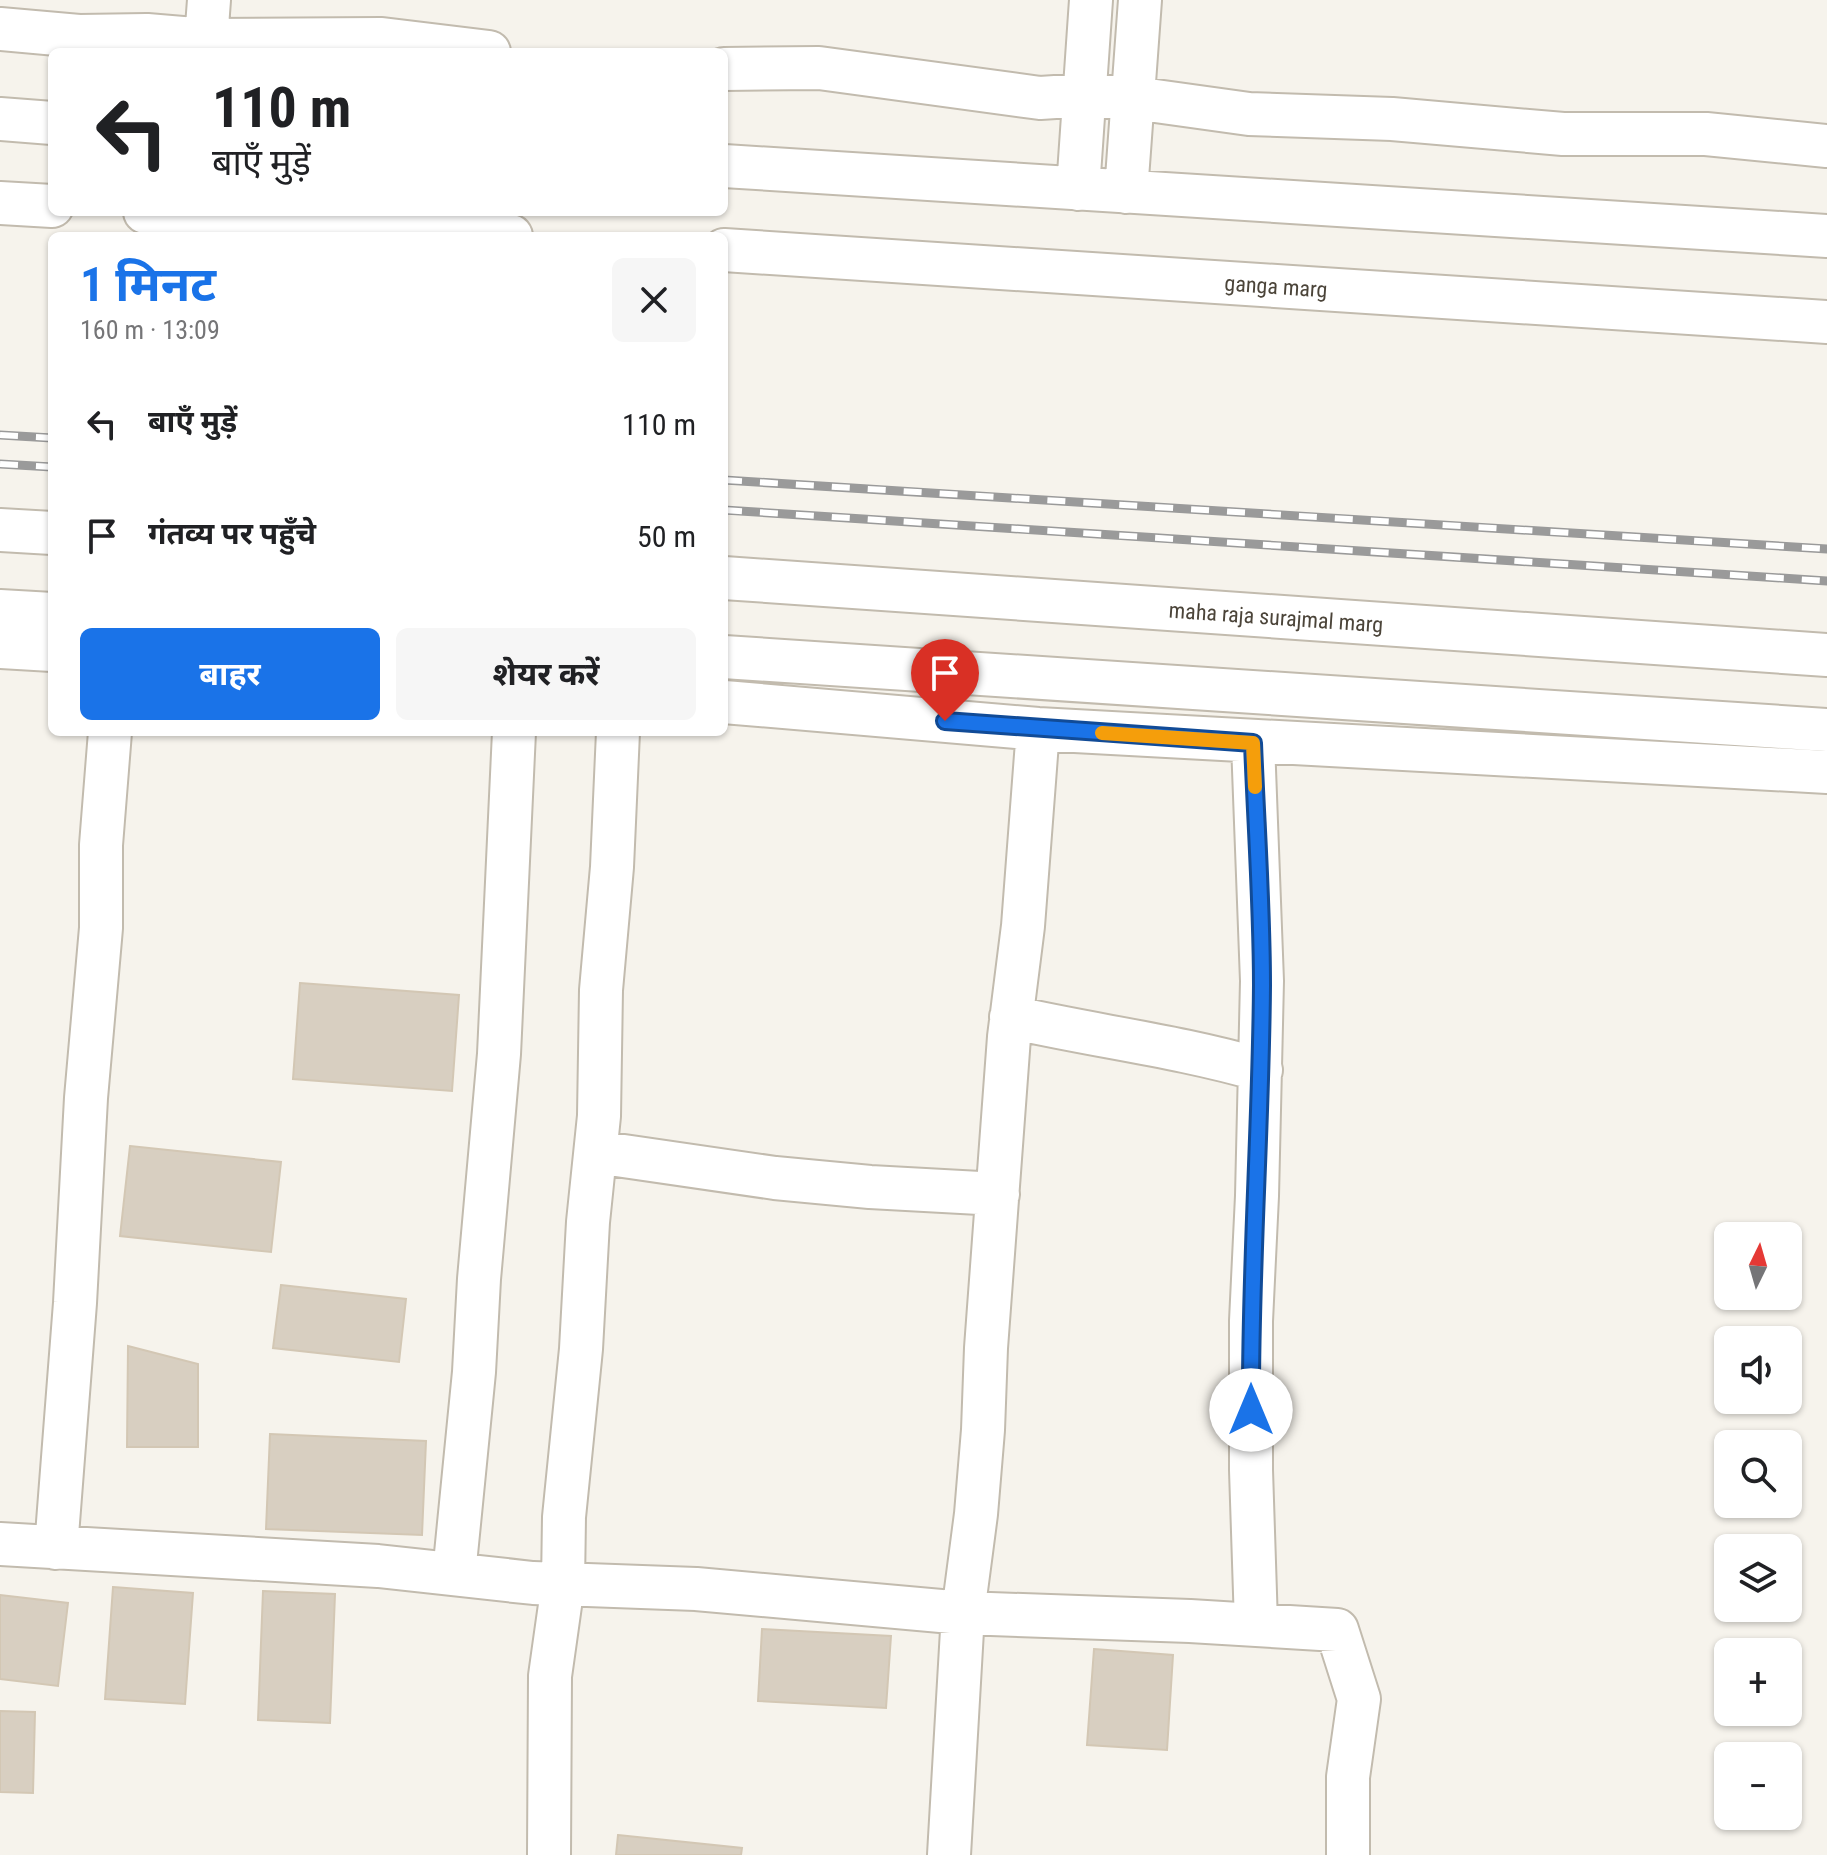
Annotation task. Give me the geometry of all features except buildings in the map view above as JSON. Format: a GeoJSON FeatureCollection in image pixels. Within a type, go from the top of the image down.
{"type":"FeatureCollection","features":[{"type":"Feature","properties":{"kind":"street"},"geometry":{"type":"LineString","coordinates":[[1078,189],[1091,0]]}},
{"type":"Feature","properties":{"kind":"street"},"geometry":{"type":"LineString","coordinates":[[1126,192],[1140,0]]}},
{"type":"Feature","properties":{"kind":"street"},"geometry":{"type":"LineString","coordinates":[[0,29],[79,36],[147,35],[208,20],[456,48]]}},
{"type":"Feature","properties":{"kind":"street"},"geometry":{"type":"LineString","coordinates":[[728,69],[819,68],[1040,98],[1086,95],[1134,98],[1249,114],[1392,119],[1563,134],[1706,134],[1827,146]]}},
{"type":"Feature","properties":{"kind":"street"},"geometry":{"type":"LineString","coordinates":[[0,119],[48,123]]}},
{"type":"Feature","properties":{"kind":"street"},"geometry":{"type":"LineString","coordinates":[[728,166],[1827,236]]}},
{"type":"Feature","properties":{"kind":"street"},"geometry":{"type":"LineString","coordinates":[[0,203],[48,206]]}},
{"type":"Feature","properties":{"kind":"street"},"geometry":{"type":"LineString","coordinates":[[206,216],[450,232]]}},
{"type":"Feature","properties":{"kind":"street","name":"ganga marg"},"geometry":{"type":"LineString","coordinates":[[728,250],[1827,322]]}},
{"type":"Feature","properties":{"kind":"street"},"geometry":{"type":"LineString","coordinates":[[0,530],[48,533]]}},
{"type":"Feature","properties":{"kind":"street","name":"maha raja surajmal marg"},"geometry":{"type":"LineString","coordinates":[[728,578],[1827,655]]}},
{"type":"Feature","properties":{"kind":"street"},"geometry":{"type":"LineString","coordinates":[[0,611],[48,614]]}},
{"type":"Feature","properties":{"kind":"street"},"geometry":{"type":"LineString","coordinates":[[0,647],[48,650]]}},
{"type":"Feature","properties":{"kind":"street"},"geometry":{"type":"LineString","coordinates":[[728,657],[1827,730]]}},
{"type":"Feature","properties":{"kind":"street"},"geometry":{"type":"LineString","coordinates":[[728,702],[1038,729],[1253,743],[1827,772]]}},
{"type":"Feature","properties":{"kind":"street"},"geometry":{"type":"LineString","coordinates":[[949,1855],[963,1613],[976,1514],[1011,1017],[1023,926],[1038,729]]}},
{"type":"Feature","properties":{"kind":"street"},"geometry":{"type":"LineString","coordinates":[[56,1548],[75,1303],[86,1098],[101,928],[101,845],[110,736]]}},
{"type":"Feature","properties":{"kind":"street"},"geometry":{"type":"LineString","coordinates":[[454,1574],[474,1372],[499,1054],[514,736]]}},
{"type":"Feature","properties":{"kind":"street"},"geometry":{"type":"LineString","coordinates":[[549,1855],[550,1676],[563,1584],[564,1517],[599,1116],[601,990],[612,867],[618,736]]}},
{"type":"Feature","properties":{"kind":"street"},"geometry":{"type":"LineString","coordinates":[[1253,743],[1262,981],[1251,1321],[1251,1470],[1256,1624]]}},
{"type":"Feature","properties":{"kind":"street"},"geometry":{"type":"LineString","coordinates":[[1011,1017],[1218,1057],[1261,1070]]}},
{"type":"Feature","properties":{"kind":"street"},"geometry":{"type":"LineString","coordinates":[[596,1152],[775,1178],[998,1194]]}},
{"type":"Feature","properties":{"kind":"street"},"geometry":{"type":"LineString","coordinates":[[0,1544],[378,1566],[563,1584],[696,1589],[963,1613],[1337,1630],[1359,1699],[1348,1777],[1348,1855]]}},
{"type":"Feature","properties":{"kind":"railway"},"geometry":{"type":"LineString","coordinates":[[0,435],[48,438]]}},
{"type":"Feature","properties":{"kind":"railway"},"geometry":{"type":"LineString","coordinates":[[0,464],[48,467]]}},
{"type":"Feature","properties":{"kind":"railway"},"geometry":{"type":"LineString","coordinates":[[728,480],[1827,549]]}},
{"type":"Feature","properties":{"kind":"railway"},"geometry":{"type":"LineString","coordinates":[[728,510],[1827,581]]}},
{"type":"Feature","properties":{"kind":"slow traffic"},"geometry":{"type":"LineString","coordinates":[[1102,733],[1253,743],[1255,787]]}},
{"type":"Feature","properties":{"kind":"route"},"geometry":{"type":"LineString","coordinates":[[945,721],[1253,743],[1262,981],[1251,1410]]}}]}
